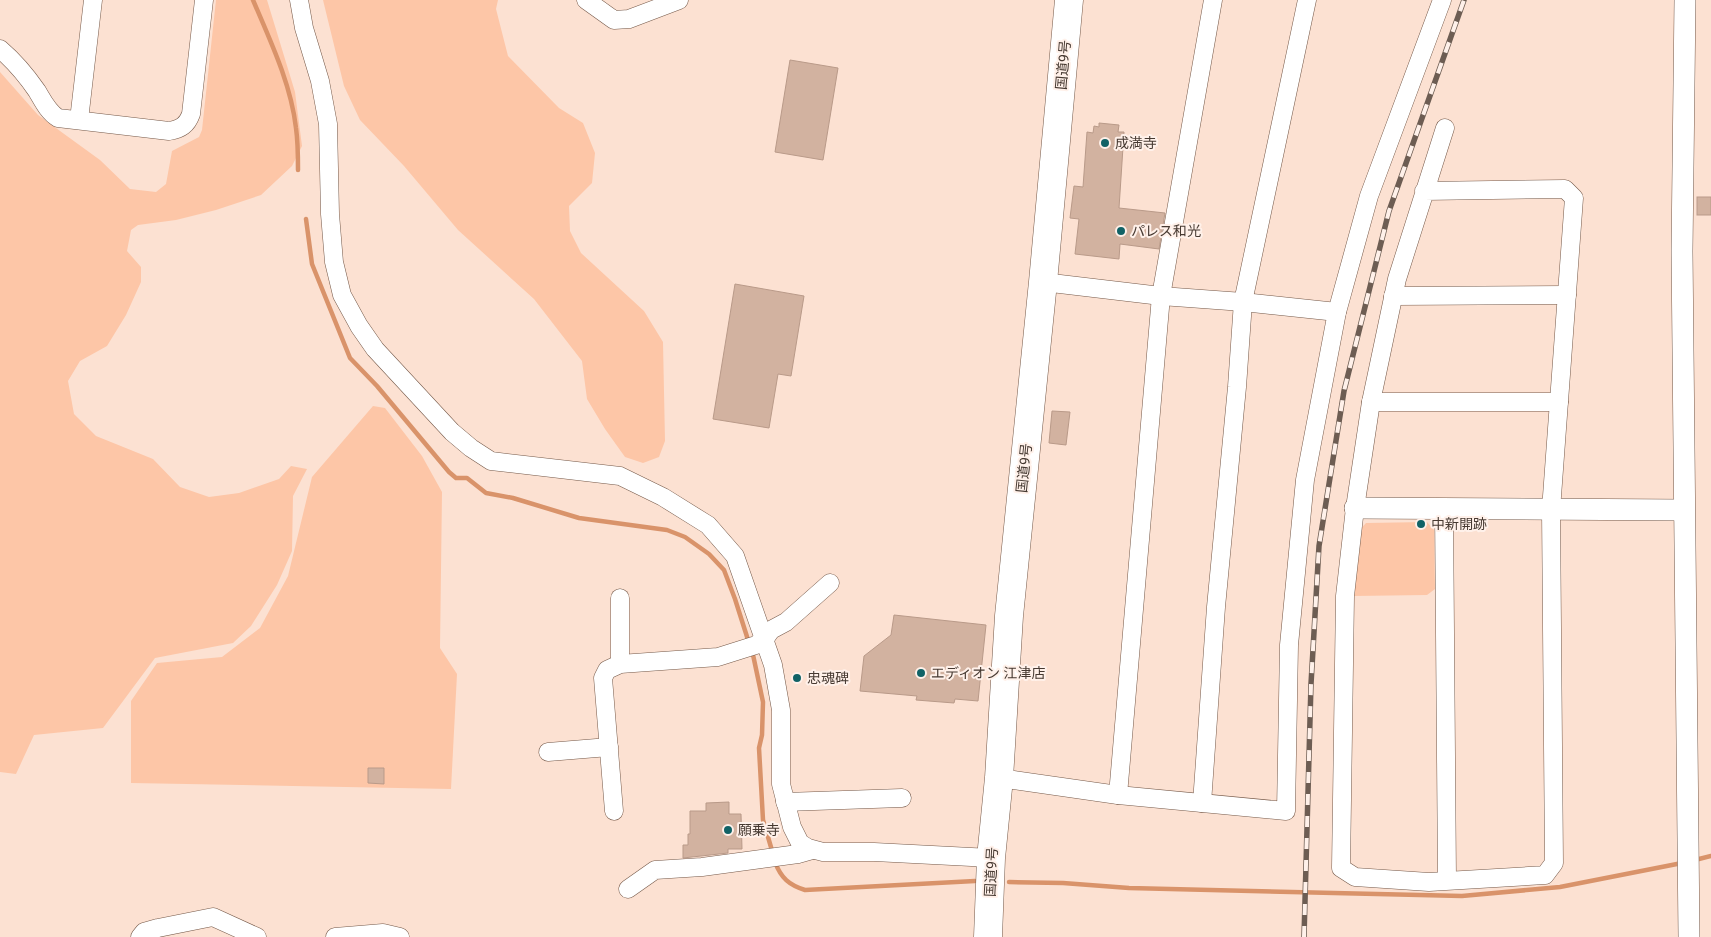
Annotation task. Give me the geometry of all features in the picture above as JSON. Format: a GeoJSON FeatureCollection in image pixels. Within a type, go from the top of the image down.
{"type":"FeatureCollection","features":[{"type":"Feature","properties":{"kind":"highway","name":"国道9号"},"geometry":{"type":"LineString","coordinates":[[988,937],[991,858],[999,778],[1009,616],[1044,282],[1068,0]]}},
{"type":"Feature","properties":{"kind":"street"},"geometry":{"type":"LineString","coordinates":[[79,120],[94,0]]}},
{"type":"Feature","properties":{"kind":"street"},"geometry":{"type":"LineString","coordinates":[[0,49],[13,61],[30,82],[51,114],[58,118],[169,131],[177,130],[184,126],[191,114],[204,0]]}},
{"type":"Feature","properties":{"kind":"street"},"geometry":{"type":"LineString","coordinates":[[299,0],[304,28],[320,81],[328,124],[330,214],[334,262],[342,295],[359,326],[375,349],[452,432],[471,448],[492,461],[620,476],[664,497],[708,525],[736,556],[756,645],[773,665],[781,710],[780,784],[792,827],[798,840],[804,846],[823,852],[874,852],[991,858]]}},
{"type":"Feature","properties":{"kind":"street"},"geometry":{"type":"LineString","coordinates":[[586,0],[614,20],[629,19],[679,0]]}},
{"type":"Feature","properties":{"kind":"street"},"geometry":{"type":"LineString","coordinates":[[1118,795],[1161,296],[1213,0]]}},
{"type":"Feature","properties":{"kind":"street"},"geometry":{"type":"LineString","coordinates":[[1202,803],[1216,607],[1243,302],[1306,0]]}},
{"type":"Feature","properties":{"kind":"street"},"geometry":{"type":"LineString","coordinates":[[999,778],[1118,795],[1286,811],[1289,645],[1305,480],[1337,312],[1369,196],[1442,0]]}},
{"type":"Feature","properties":{"kind":"street"},"geometry":{"type":"LineString","coordinates":[[1684,0],[1682,251],[1689,937]]}},
{"type":"Feature","properties":{"kind":"street"},"geometry":{"type":"LineString","coordinates":[[1424,192],[1565,189],[1574,198],[1551,510],[1554,863],[1545,875],[1429,882],[1355,877],[1341,868],[1345,596],[1355,508],[1371,402],[1397,279],[1424,192],[1445,128]]}},
{"type":"Feature","properties":{"kind":"street"},"geometry":{"type":"LineString","coordinates":[[1044,282],[1161,296],[1337,312]]}},
{"type":"Feature","properties":{"kind":"street"},"geometry":{"type":"LineString","coordinates":[[1393,296],[1567,294]]}},
{"type":"Feature","properties":{"kind":"street"},"geometry":{"type":"LineString","coordinates":[[1371,402],[1559,402]]}},
{"type":"Feature","properties":{"kind":"street"},"geometry":{"type":"LineString","coordinates":[[1355,508],[1684,510]]}},
{"type":"Feature","properties":{"kind":"street"},"geometry":{"type":"LineString","coordinates":[[1444,509],[1447,880]]}},
{"type":"Feature","properties":{"kind":"street"},"geometry":{"type":"LineString","coordinates":[[614,811],[603,678],[607,670],[620,664],[718,657],[756,645],[771,630],[786,622],[830,583]]}},
{"type":"Feature","properties":{"kind":"street"},"geometry":{"type":"LineString","coordinates":[[620,598],[620,664]]}},
{"type":"Feature","properties":{"kind":"street"},"geometry":{"type":"LineString","coordinates":[[548,752],[609,747]]}},
{"type":"Feature","properties":{"kind":"street"},"geometry":{"type":"LineString","coordinates":[[785,802],[902,798]]}},
{"type":"Feature","properties":{"kind":"street"},"geometry":{"type":"LineString","coordinates":[[628,889],[654,870],[702,867],[798,854],[812,850]]}},
{"type":"Feature","properties":{"kind":"street"},"geometry":{"type":"LineString","coordinates":[[140,937],[144,932],[151,930],[213,917],[257,937]]}},
{"type":"Feature","properties":{"kind":"street"},"geometry":{"type":"LineString","coordinates":[[335,937],[383,933],[400,937]]}},
{"type":"Feature","properties":{"kind":"shaded area"},"geometry":{"type":"Polygon","coordinates":[[[216,0],[267,0],[295,92],[302,146],[292,166],[261,195],[216,210],[176,220],[138,225],[131,230],[127,251],[141,267],[141,282],[126,315],[107,346],[80,361],[68,381],[74,414],[96,436],[153,459],[180,487],[209,497],[239,493],[279,479],[291,466],[307,469],[293,496],[292,551],[277,585],[251,626],[233,643],[155,658],[103,728],[34,735],[16,774],[0,772],[0,72],[38,115],[100,160],[130,189],[156,192],[166,184],[172,151],[199,137],[202,130],[216,0]]]}},
{"type":"Feature","properties":{"kind":"shaded area"},"geometry":{"type":"Polygon","coordinates":[[[323,0],[498,0],[496,9],[508,56],[559,108],[583,123],[595,153],[592,183],[569,206],[570,231],[581,253],[644,311],[663,342],[665,441],[659,457],[643,463],[625,457],[587,399],[582,361],[534,299],[458,230],[404,166],[360,120],[344,86],[323,0]]]}},
{"type":"Feature","properties":{"kind":"shaded area"},"geometry":{"type":"Polygon","coordinates":[[[373,406],[385,408],[422,456],[442,492],[440,648],[457,674],[451,789],[131,783],[131,701],[157,663],[222,657],[260,628],[288,576],[312,477],[373,406]]]}},
{"type":"Feature","properties":{"kind":"shaded area"},"geometry":{"type":"Polygon","coordinates":[[[1427,522],[1434,530],[1435,589],[1427,595],[1353,596],[1358,532],[1366,523],[1427,522]]]}},
{"type":"Feature","properties":{"kind":"building"},"geometry":{"type":"Polygon","coordinates":[[[790,60],[838,68],[823,160],[775,152],[790,60]]]}},
{"type":"Feature","properties":{"kind":"building","name":"パレス和光"},"geometry":{"type":"Polygon","coordinates":[[[1099,123],[1119,125],[1118,132],[1124,132],[1119,208],[1165,213],[1159,249],[1120,244],[1119,259],[1075,254],[1079,219],[1070,218],[1074,186],[1083,187],[1087,132],[1093,133],[1094,126],[1099,127],[1099,123]]]}},
{"type":"Feature","properties":{"kind":"building"},"geometry":{"type":"Polygon","coordinates":[[[1697,197],[1711,197],[1711,215],[1697,215],[1697,197]]]}},
{"type":"Feature","properties":{"kind":"building"},"geometry":{"type":"Polygon","coordinates":[[[735,284],[804,296],[791,376],[778,374],[769,428],[713,419],[735,284]]]}},
{"type":"Feature","properties":{"kind":"building"},"geometry":{"type":"Polygon","coordinates":[[[1052,411],[1070,412],[1066,445],[1049,443],[1052,411]]]}},
{"type":"Feature","properties":{"kind":"building","name":"エディオン 江津店"},"geometry":{"type":"Polygon","coordinates":[[[894,615],[986,625],[978,701],[955,699],[954,703],[916,700],[917,696],[860,691],[864,656],[891,635],[894,615]]]}},
{"type":"Feature","properties":{"kind":"building"},"geometry":{"type":"Polygon","coordinates":[[[368,768],[384,768],[384,784],[368,783],[368,768]]]}},
{"type":"Feature","properties":{"kind":"building","name":"願乗寺"},"geometry":{"type":"Polygon","coordinates":[[[729,802],[729,814],[741,814],[742,849],[728,849],[728,853],[683,858],[683,845],[688,845],[688,834],[690,834],[690,811],[706,811],[706,803],[729,802]]]}},
{"type":"Feature","properties":{"kind":"waterway"},"geometry":{"type":"LineString","coordinates":[[253,0],[273,46],[290,95],[297,133],[298,170]]}},
{"type":"Feature","properties":{"kind":"waterway"},"geometry":{"type":"LineString","coordinates":[[306,219],[312,264],[350,358],[377,386],[449,472],[456,478],[467,478],[486,493],[513,498],[579,518],[667,530],[685,537],[709,554],[724,570],[749,643]]}},
{"type":"Feature","properties":{"kind":"waterway"},"geometry":{"type":"LineString","coordinates":[[752,650],[763,702],[762,735],[759,748],[763,820],[773,854]]}},
{"type":"Feature","properties":{"kind":"waterway"},"geometry":{"type":"LineString","coordinates":[[1695,860],[1711,856]]}},
{"type":"Feature","properties":{"kind":"waterway"},"geometry":{"type":"LineString","coordinates":[[775,862],[786,880],[794,886],[805,890],[975,881]]}},
{"type":"Feature","properties":{"kind":"waterway"},"geometry":{"type":"LineString","coordinates":[[1009,882],[1063,883],[1129,888],[1462,896],[1560,887],[1682,863]]}},
{"type":"Feature","properties":{"kind":"railway"},"geometry":{"type":"LineString","coordinates":[[1304,937],[1311,684],[1319,546],[1344,391],[1389,211],[1464,0]]}},
{"type":"Feature","properties":{"kind":"place","name":"成満寺"},"geometry":{"type":"Point","coordinates":[1105,143]}},
{"type":"Feature","properties":{"kind":"place","name":"パレス和光"},"geometry":{"type":"Point","coordinates":[1121,231]}},
{"type":"Feature","properties":{"kind":"place","name":"中新開跡"},"geometry":{"type":"Point","coordinates":[1421,524]}},
{"type":"Feature","properties":{"kind":"place","name":"エディオン 江津店"},"geometry":{"type":"Point","coordinates":[921,673]}},
{"type":"Feature","properties":{"kind":"place","name":"忠魂碑"},"geometry":{"type":"Point","coordinates":[797,678]}},
{"type":"Feature","properties":{"kind":"place","name":"願乗寺"},"geometry":{"type":"Point","coordinates":[728,830]}}]}
